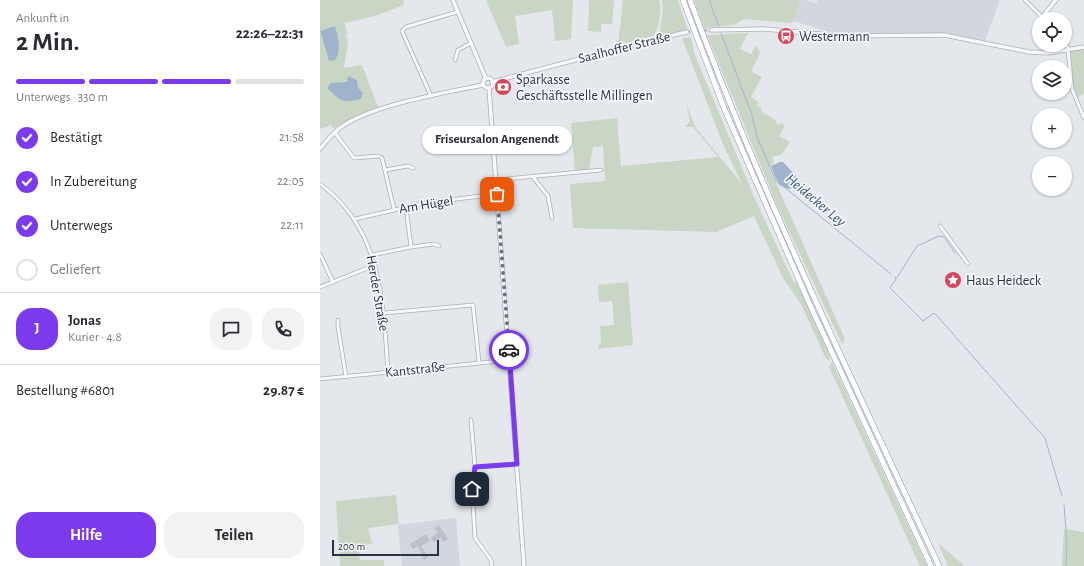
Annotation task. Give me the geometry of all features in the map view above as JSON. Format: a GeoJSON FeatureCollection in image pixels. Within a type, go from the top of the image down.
{"type":"FeatureCollection","features":[{"type":"Feature","properties":{"kind":"highway"},"geometry":{"type":"LineString","coordinates":[[683,0],[724,108],[810,304],[931,566]]}},
{"type":"Feature","properties":{"kind":"highway"},"geometry":{"type":"LineString","coordinates":[[690,0],[731,108],[817,304],[939,566]]}},
{"type":"Feature","properties":{"kind":"street"},"geometry":{"type":"LineString","coordinates":[[453,0],[486,79],[483,85]]}},
{"type":"Feature","properties":{"kind":"street"},"geometry":{"type":"LineString","coordinates":[[1025,0],[1037,12]]}},
{"type":"Feature","properties":{"kind":"street"},"geometry":{"type":"LineString","coordinates":[[1047,12],[1056,0]]}},
{"type":"Feature","properties":{"kind":"street"},"geometry":{"type":"LineString","coordinates":[[430,96],[402,31],[406,27],[457,12]]}},
{"type":"Feature","properties":{"kind":"street"},"geometry":{"type":"LineString","coordinates":[[711,30],[764,29],[843,36],[944,35],[1029,52],[1053,52]]}},
{"type":"Feature","properties":{"kind":"street","name":"Saalhoffer Straße"},"geometry":{"type":"LineString","coordinates":[[492,82],[640,42],[687,32]]}},
{"type":"Feature","properties":{"kind":"street"},"geometry":{"type":"LineString","coordinates":[[455,60],[458,50],[471,43]]}},
{"type":"Feature","properties":{"kind":"street"},"geometry":{"type":"LineString","coordinates":[[1072,48],[1084,47]]}},
{"type":"Feature","properties":{"kind":"street"},"geometry":{"type":"LineString","coordinates":[[1068,52],[1072,89],[1084,118]]}},
{"type":"Feature","properties":{"kind":"street"},"geometry":{"type":"LineString","coordinates":[[486,79],[490,79],[492,82],[492,85],[489,88],[524,566]]}},
{"type":"Feature","properties":{"kind":"street"},"geometry":{"type":"LineString","coordinates":[[320,149],[343,126],[360,117],[387,107],[483,85],[486,88],[489,88]]}},
{"type":"Feature","properties":{"kind":"street"},"geometry":{"type":"LineString","coordinates":[[335,133],[351,156],[357,158],[380,156],[385,170],[394,209]]}},
{"type":"Feature","properties":{"kind":"street"},"geometry":{"type":"LineString","coordinates":[[385,170],[408,166],[413,168]]}},
{"type":"Feature","properties":{"kind":"street"},"geometry":{"type":"LineString","coordinates":[[496,180],[601,170]]}},
{"type":"Feature","properties":{"kind":"street"},"geometry":{"type":"LineString","coordinates":[[533,177],[548,196],[552,218]]}},
{"type":"Feature","properties":{"kind":"street","name":"Herder Straße"},"geometry":{"type":"LineString","coordinates":[[320,184],[340,201],[355,219],[372,255],[384,313],[388,372]]}},
{"type":"Feature","properties":{"kind":"street","name":"Am Hügel"},"geometry":{"type":"LineString","coordinates":[[355,219],[394,209],[497,194]]}},
{"type":"Feature","properties":{"kind":"street"},"geometry":{"type":"LineString","coordinates":[[406,207],[411,246]]}},
{"type":"Feature","properties":{"kind":"street"},"geometry":{"type":"LineString","coordinates":[[940,226],[968,264]]}},
{"type":"Feature","properties":{"kind":"street"},"geometry":{"type":"LineString","coordinates":[[372,255],[411,246],[434,244],[439,246]]}},
{"type":"Feature","properties":{"kind":"street"},"geometry":{"type":"LineString","coordinates":[[320,254],[333,282]]}},
{"type":"Feature","properties":{"kind":"street"},"geometry":{"type":"LineString","coordinates":[[320,287],[374,265]]}},
{"type":"Feature","properties":{"kind":"street"},"geometry":{"type":"LineString","coordinates":[[384,313],[473,305],[478,362]]}},
{"type":"Feature","properties":{"kind":"street"},"geometry":{"type":"LineString","coordinates":[[338,320],[346,377]]}},
{"type":"Feature","properties":{"kind":"street","name":"Kantstraße"},"geometry":{"type":"LineString","coordinates":[[320,380],[478,362],[510,360]]}},
{"type":"Feature","properties":{"kind":"street"},"geometry":{"type":"LineString","coordinates":[[471,420],[475,467],[472,489],[475,538],[491,560],[492,566]]}},
{"type":"Feature","properties":{"kind":"street"},"geometry":{"type":"LineString","coordinates":[[475,467],[517,464]]}},
{"type":"Feature","properties":{"kind":"shaded area"},"geometry":{"type":"Polygon","coordinates":[[[800,0],[807,0],[817,4],[818,0],[1000,0],[985,41],[946,35],[843,36],[794,21],[800,0]]]}},
{"type":"Feature","properties":{"kind":"shaded area"},"geometry":{"type":"Polygon","coordinates":[[[456,518],[460,566],[402,566],[398,525],[456,518]]]}},
{"type":"Feature","properties":{"kind":"green space"},"geometry":{"type":"Polygon","coordinates":[[[320,0],[403,0],[404,5],[375,16],[344,23],[348,34],[346,35],[348,43],[344,68],[362,65],[378,107],[355,116],[334,129],[331,125],[320,129],[320,32],[328,58],[335,27],[320,31],[320,0]]]}},
{"type":"Feature","properties":{"kind":"green space"},"geometry":{"type":"Polygon","coordinates":[[[486,0],[573,0],[571,39],[555,41],[552,10],[515,16],[519,44],[506,47],[486,0]]]}},
{"type":"Feature","properties":{"kind":"green space"},"geometry":{"type":"Polygon","coordinates":[[[589,0],[614,0],[612,24],[601,24],[601,32],[588,31],[589,0]]]}},
{"type":"Feature","properties":{"kind":"green space"},"geometry":{"type":"Polygon","coordinates":[[[623,0],[659,0],[660,19],[654,36],[618,45],[623,0]]]}},
{"type":"Feature","properties":{"kind":"green space"},"geometry":{"type":"Polygon","coordinates":[[[662,0],[678,0],[688,30],[659,35],[663,10],[662,0]]]}},
{"type":"Feature","properties":{"kind":"green space"},"geometry":{"type":"Polygon","coordinates":[[[694,0],[800,0],[794,21],[791,23],[744,19],[734,25],[704,28],[694,0]]]}},
{"type":"Feature","properties":{"kind":"green space"},"geometry":{"type":"Polygon","coordinates":[[[748,33],[740,49],[751,54],[756,46],[760,53],[751,71],[762,77],[751,97],[759,102],[757,106],[762,109],[761,111],[777,121],[776,123],[779,125],[781,123],[785,125],[779,136],[790,142],[781,155],[772,157],[774,163],[769,167],[845,339],[842,344],[777,205],[707,35],[748,33]]]}},
{"type":"Feature","properties":{"kind":"green space"},"geometry":{"type":"Polygon","coordinates":[[[691,37],[694,53],[755,199],[793,281],[797,283],[829,354],[829,361],[826,359],[802,306],[783,278],[754,216],[716,232],[573,228],[570,184],[605,181],[603,146],[593,147],[589,170],[575,172],[571,123],[617,118],[621,166],[718,157],[693,127],[685,127],[690,121],[686,104],[696,128],[742,184],[723,144],[682,38],[691,37]]]}},
{"type":"Feature","properties":{"kind":"green space"},"geometry":{"type":"Polygon","coordinates":[[[1084,47],[1084,93],[1076,99],[1072,89],[1072,60],[1069,60],[1068,52],[1072,52],[1072,48],[1084,47]]]}},
{"type":"Feature","properties":{"kind":"green space"},"geometry":{"type":"Polygon","coordinates":[[[628,282],[633,345],[597,349],[601,342],[600,326],[614,325],[612,301],[599,302],[598,285],[628,282]]]}},
{"type":"Feature","properties":{"kind":"green space"},"geometry":{"type":"Polygon","coordinates":[[[832,362],[927,566],[920,566],[829,367],[832,362]]]}},
{"type":"Feature","properties":{"kind":"green space"},"geometry":{"type":"Polygon","coordinates":[[[396,495],[399,524],[368,528],[372,543],[359,547],[360,560],[384,560],[384,566],[340,566],[336,501],[396,495]]]}},
{"type":"Feature","properties":{"kind":"green space"},"geometry":{"type":"Polygon","coordinates":[[[1064,529],[1084,532],[1084,566],[1062,566],[1064,529]]]}},
{"type":"Feature","properties":{"kind":"green space"},"geometry":{"type":"Polygon","coordinates":[[[938,543],[965,566],[948,566],[938,543]]]}},
{"type":"Feature","properties":{"kind":"water"},"geometry":{"type":"Polygon","coordinates":[[[335,26],[339,48],[335,60],[329,61],[320,31],[335,26]]]}},
{"type":"Feature","properties":{"kind":"water"},"geometry":{"type":"Polygon","coordinates":[[[348,76],[357,80],[358,88],[363,93],[361,99],[345,101],[339,99],[327,88],[331,83],[347,82],[348,76]]]}},
{"type":"Feature","properties":{"kind":"water"},"geometry":{"type":"Polygon","coordinates":[[[783,162],[797,177],[795,184],[790,189],[782,186],[775,177],[771,166],[783,162]]]}},
{"type":"Feature","properties":{"kind":"building"},"geometry":{"type":"Polygon","coordinates":[[[439,525],[448,539],[443,542],[441,538],[434,542],[431,538],[438,533],[434,528],[439,525]]]}},
{"type":"Feature","properties":{"kind":"building"},"geometry":{"type":"Polygon","coordinates":[[[426,534],[430,541],[421,546],[428,557],[424,560],[418,546],[413,549],[410,544],[426,534]]]}},
{"type":"Feature","properties":{"kind":"waterway"},"geometry":{"type":"LineString","coordinates":[[709,0],[719,27]]}},
{"type":"Feature","properties":{"kind":"waterway","name":"Heidecker Ley"},"geometry":{"type":"LineString","coordinates":[[721,33],[752,115],[757,137],[776,181],[781,186]]}},
{"type":"Feature","properties":{"kind":"waterway","name":"Heidecker Ley"},"geometry":{"type":"LineString","coordinates":[[784,187],[891,274]]}},
{"type":"Feature","properties":{"kind":"waterway"},"geometry":{"type":"LineString","coordinates":[[896,279],[917,246],[939,236],[944,237],[955,253]]}},
{"type":"Feature","properties":{"kind":"waterway","name":"Heidecker Ley"},"geometry":{"type":"LineString","coordinates":[[895,277],[896,279],[890,288],[923,321],[934,313],[1045,438],[1062,496]]}},
{"type":"Feature","properties":{"kind":"waterway","name":"Heidecker Ley"},"geometry":{"type":"LineString","coordinates":[[1064,505],[1067,543],[1066,566]]}},
{"type":"Feature","properties":{"kind":"tunnel"},"geometry":{"type":"LineString","coordinates":[[687,32],[711,30]]}},
{"type":"Feature","properties":{"kind":"way so far"},"geometry":{"type":"LineString","coordinates":[[497,194],[509,350]]}},
{"type":"Feature","properties":{"kind":"place","name":"Westermann"},"geometry":{"type":"Point","coordinates":[786,36]}},
{"type":"Feature","properties":{"kind":"place","name":"Sparkasse Geschäftsstelle Millingen"},"geometry":{"type":"Point","coordinates":[503,87]}},
{"type":"Feature","properties":{"kind":"place","name":"Friseursalon Angenendt"},"geometry":{"type":"Point","coordinates":[497,194]}},
{"type":"Feature","properties":{"kind":"place","name":"Haus Heideck"},"geometry":{"type":"Point","coordinates":[953,280]}},
{"type":"Feature","properties":{"kind":"route"},"geometry":{"type":"LineString","coordinates":[[472,489],[475,467],[517,464],[509,350]]}}]}
